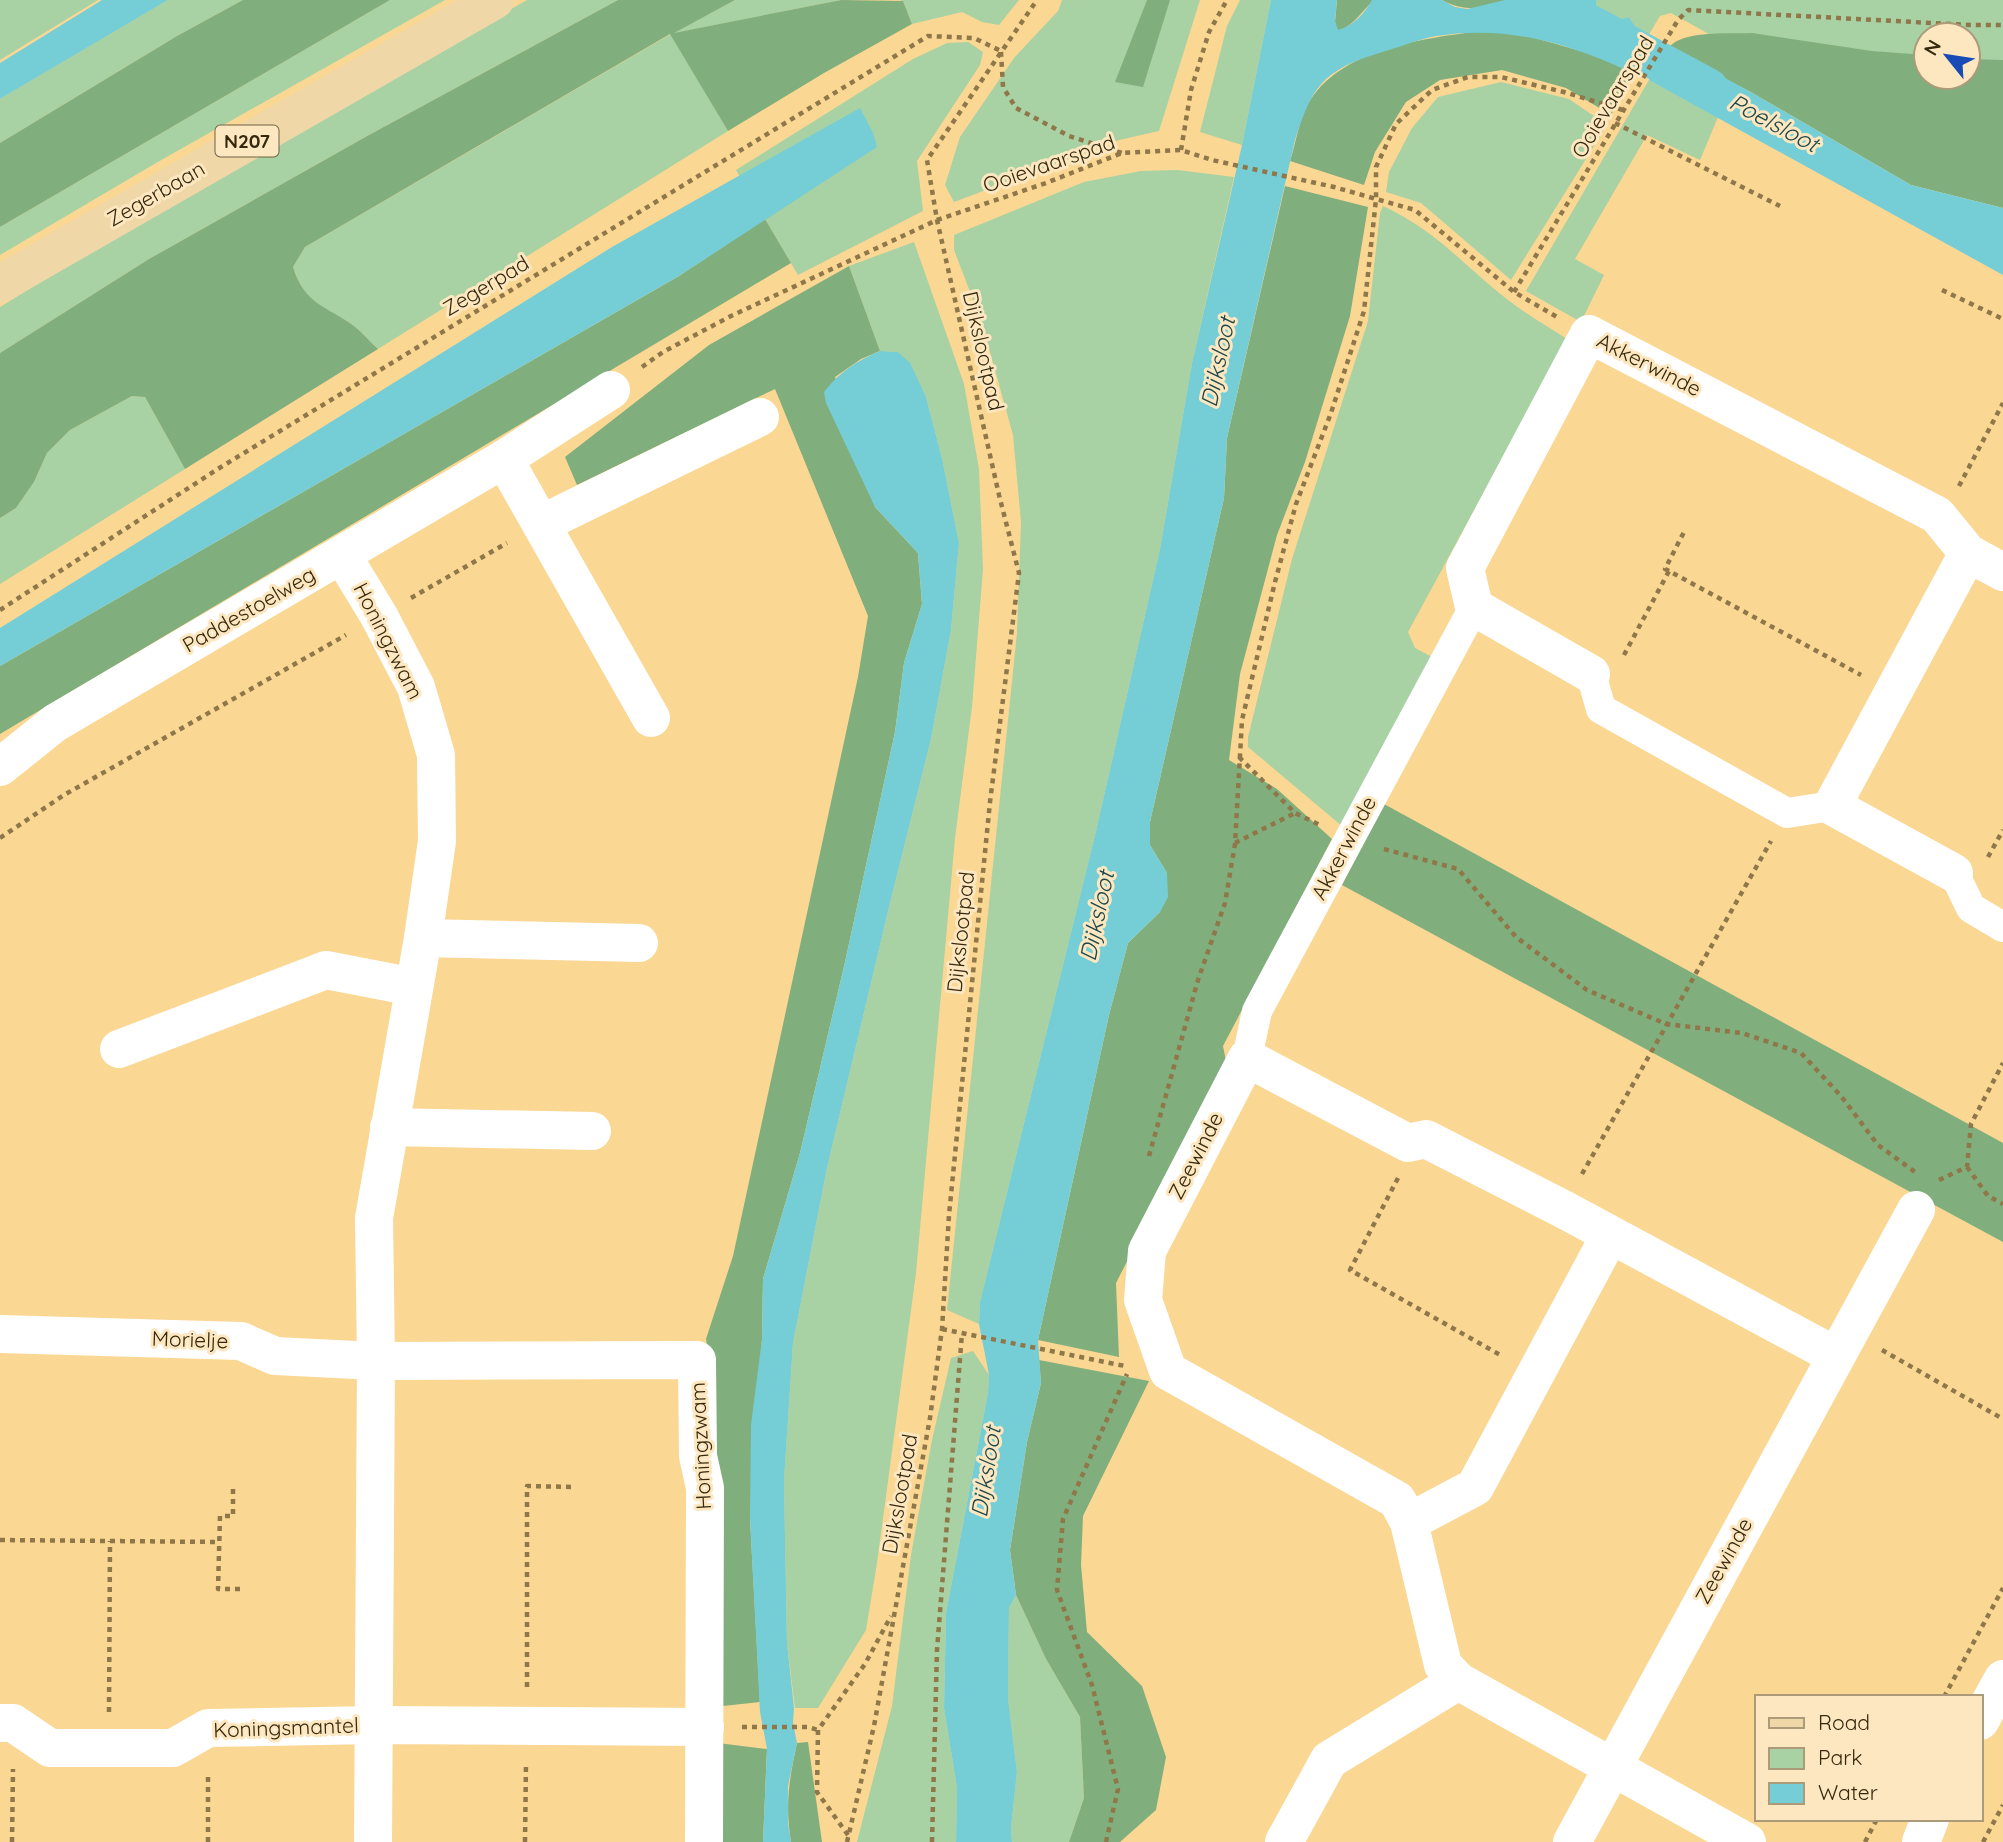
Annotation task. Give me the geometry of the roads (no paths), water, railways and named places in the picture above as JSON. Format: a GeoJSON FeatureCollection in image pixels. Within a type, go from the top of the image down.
{"type":"FeatureCollection","features":[{"type":"Feature","properties":{"kind":"main road","name":"Zegerbaan"},"geometry":{"type":"LineString","coordinates":[[0,284],[495,0]]}},
{"type":"Feature","properties":{"kind":"street","name":"Akkerwinde"},"geometry":{"type":"LineString","coordinates":[[1247,1058],[1257,1011],[1474,607],[1465,568],[1589,334],[1937,515],[1968,553],[2003,572]]}},
{"type":"Feature","properties":{"kind":"street","name":"Paddestoelweg"},"geometry":{"type":"LineString","coordinates":[[0,767],[55,723],[503,460],[611,390]]}},
{"type":"Feature","properties":{"kind":"street"},"geometry":{"type":"LineString","coordinates":[[541,524],[760,417]]}},
{"type":"Feature","properties":{"kind":"street"},"geometry":{"type":"LineString","coordinates":[[503,460],[651,718]]}},
{"type":"Feature","properties":{"kind":"street"},"geometry":{"type":"LineString","coordinates":[[1832,806],[1968,553]]}},
{"type":"Feature","properties":{"kind":"street","name":"Honingzwam"},"geometry":{"type":"LineString","coordinates":[[342,555],[379,616],[416,687],[436,755],[437,841],[423,938],[374,1218],[376,1361],[373,1842]]}},
{"type":"Feature","properties":{"kind":"street"},"geometry":{"type":"LineString","coordinates":[[1474,607],[1595,688],[1601,709],[1787,813],[1832,806],[1954,873],[1970,908],[2003,927]]}},
{"type":"Feature","properties":{"kind":"street"},"geometry":{"type":"LineString","coordinates":[[423,938],[639,943]]}},
{"type":"Feature","properties":{"kind":"street"},"geometry":{"type":"LineString","coordinates":[[119,1049],[326,970],[414,987]]}},
{"type":"Feature","properties":{"kind":"street"},"geometry":{"type":"LineString","coordinates":[[1247,1058],[1408,1143],[1426,1139],[1610,1235],[1843,1343]]}},
{"type":"Feature","properties":{"kind":"street","name":"Zeewinde"},"geometry":{"type":"LineString","coordinates":[[1247,1058],[1147,1251],[1143,1300],[1168,1371],[1397,1500],[1409,1522],[1443,1665],[1458,1681],[1747,1842]]}},
{"type":"Feature","properties":{"kind":"street"},"geometry":{"type":"LineString","coordinates":[[389,1127],[592,1131]]}},
{"type":"Feature","properties":{"kind":"street","name":"Zeewinde"},"geometry":{"type":"LineString","coordinates":[[1572,1842],[1924,1197]]}},
{"type":"Feature","properties":{"kind":"street"},"geometry":{"type":"LineString","coordinates":[[1409,1522],[1475,1487],[1610,1235]]}},
{"type":"Feature","properties":{"kind":"street","name":"Morielje"},"geometry":{"type":"LineString","coordinates":[[0,1334],[241,1341],[275,1356],[376,1361]]}},
{"type":"Feature","properties":{"kind":"street","name":"Honingzwam"},"geometry":{"type":"LineString","coordinates":[[376,1361],[697,1360],[698,1456],[705,1488],[721,1727],[704,1842]]}},
{"type":"Feature","properties":{"kind":"street"},"geometry":{"type":"LineString","coordinates":[[1982,1717],[2003,1679]]}},
{"type":"Feature","properties":{"kind":"street"},"geometry":{"type":"LineString","coordinates":[[1284,1842],[1329,1760],[1458,1681]]}},
{"type":"Feature","properties":{"kind":"street","name":"Koningsmantel"},"geometry":{"type":"LineString","coordinates":[[7,1723],[50,1748],[173,1748],[208,1728],[374,1725]]}},
{"type":"Feature","properties":{"kind":"street"},"geometry":{"type":"LineString","coordinates":[[374,1725],[721,1727]]}},
{"type":"Feature","properties":{"kind":"street"},"geometry":{"type":"LineString","coordinates":[[1921,1842],[1929,1821]]}},
{"type":"Feature","properties":{"kind":"water"},"geometry":{"type":"Polygon","coordinates":[[[102,0],[168,0],[0,99],[0,63],[102,0]]]}},
{"type":"Feature","properties":{"kind":"water","name":"Dijksloot"},"geometry":{"type":"Polygon","coordinates":[[[1271,0],[1337,0],[1335,21],[1338,30],[1358,18],[1372,0],[1442,0],[1455,7],[1467,9],[1505,0],[1596,0],[1596,8],[1605,24],[1629,17],[1645,41],[1628,71],[1558,44],[1534,39],[1486,33],[1430,37],[1363,58],[1338,70],[1318,88],[1303,117],[1295,140],[1227,438],[1224,498],[1150,822],[1150,845],[1167,873],[1168,897],[1160,912],[1128,943],[1109,1015],[1038,1340],[1041,1383],[1027,1442],[1010,1550],[1016,1595],[1009,1608],[1008,1698],[1017,1772],[1012,1842],[956,1842],[957,1788],[944,1708],[946,1613],[988,1393],[989,1375],[979,1324],[980,1302],[1096,831],[1160,549],[1192,363],[1242,145],[1271,0]]]}},
{"type":"Feature","properties":{"kind":"water"},"geometry":{"type":"Polygon","coordinates":[[[1667,50],[1684,56],[1749,91],[1911,185],[2003,208],[2003,275],[1649,80],[1667,50]]]}},
{"type":"Feature","properties":{"kind":"water"},"geometry":{"type":"Polygon","coordinates":[[[860,108],[877,147],[679,276],[0,666],[0,628],[612,247],[860,108]]]}},
{"type":"Feature","properties":{"kind":"water"},"geometry":{"type":"Polygon","coordinates":[[[880,351],[898,352],[910,363],[926,397],[942,458],[959,543],[951,630],[931,739],[827,1168],[793,1343],[784,1481],[787,1643],[797,1743],[788,1786],[791,1842],[763,1842],[767,1749],[760,1712],[750,1519],[751,1425],[762,1339],[763,1279],[800,1153],[845,962],[895,732],[904,663],[922,604],[918,553],[875,507],[826,403],[824,392],[849,368],[880,351]]]}},
{"type":"Feature","properties":{"kind":"waterway","name":"Poelsloot"},"geometry":{"type":"LineString","coordinates":[[1544,0],[1708,88]]}}]}
